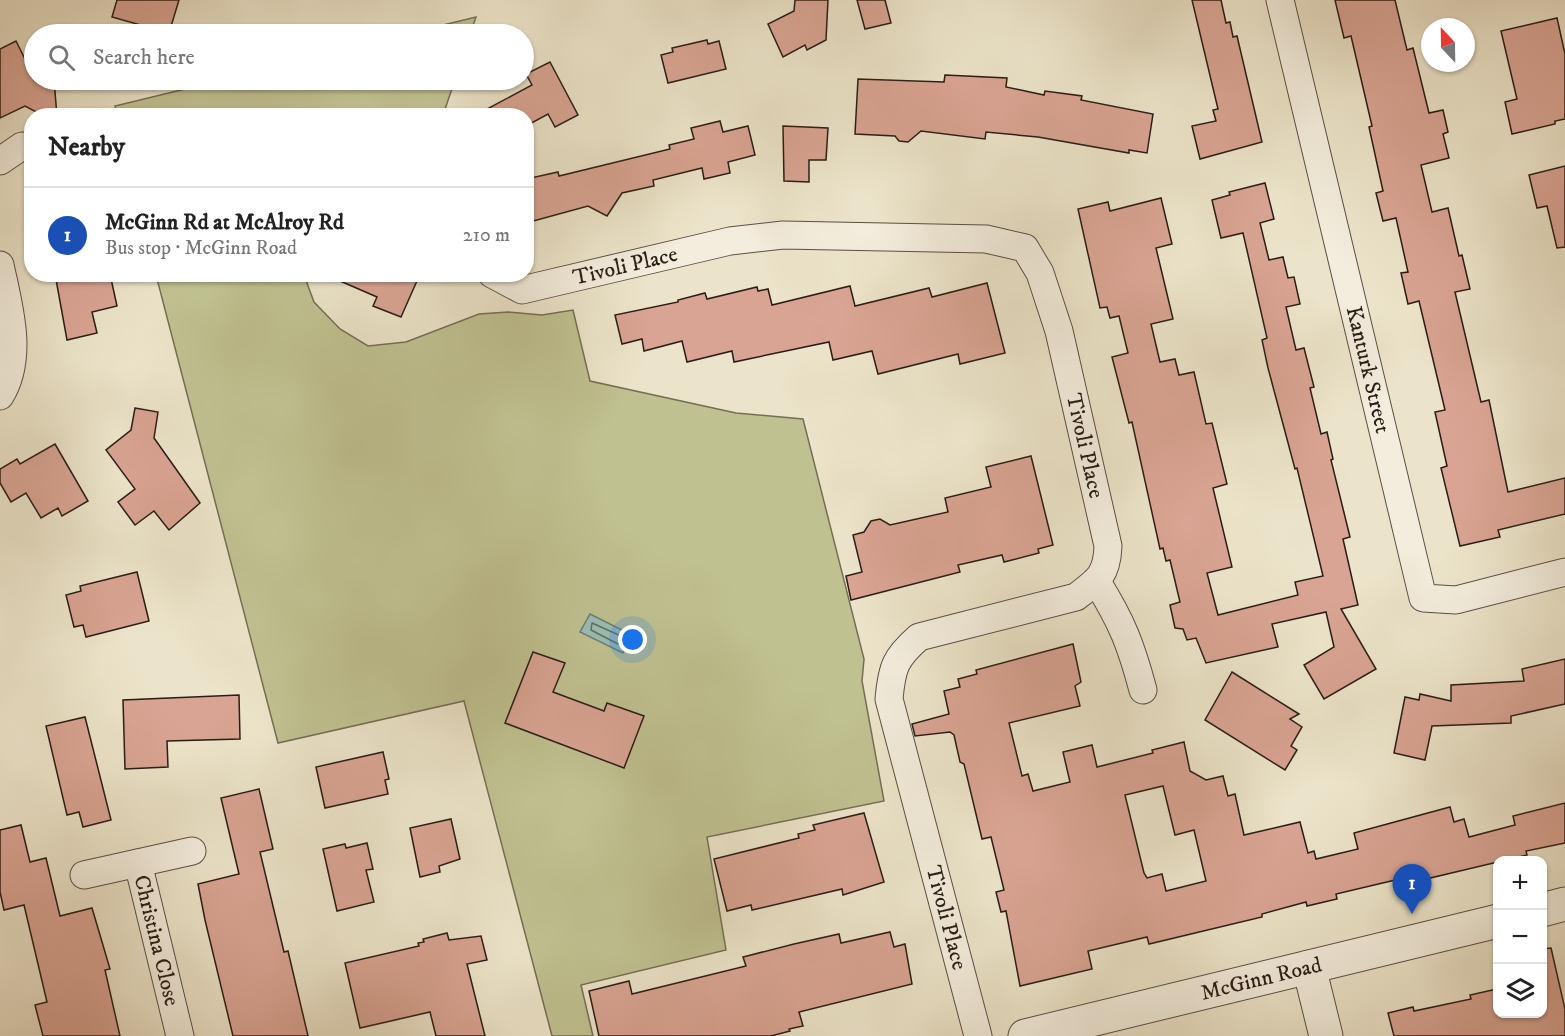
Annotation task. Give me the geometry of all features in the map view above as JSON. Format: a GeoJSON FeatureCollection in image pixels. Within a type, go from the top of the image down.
{"type":"FeatureCollection","features":[{"type":"Feature","properties":{"kind":"street","name":"Kanturk Street"},"geometry":{"type":"LineString","coordinates":[[1280,0],[1423,598],[1456,600],[1565,573]]}},
{"type":"Feature","properties":{"kind":"street","name":"Tivoli Place"},"geometry":{"type":"LineString","coordinates":[[507,282],[522,290],[730,241],[783,235],[986,239],[1025,248],[1040,273],[1059,331],[1108,546],[1107,565],[1097,582],[1076,597],[919,637],[901,652],[891,671],[889,699],[978,1036]]}},
{"type":"Feature","properties":{"kind":"street"},"geometry":{"type":"LineString","coordinates":[[0,265],[14,340],[10,368],[0,396]]}},
{"type":"Feature","properties":{"kind":"street"},"geometry":{"type":"LineString","coordinates":[[1097,582],[1121,620],[1143,690]]}},
{"type":"Feature","properties":{"kind":"street"},"geometry":{"type":"LineString","coordinates":[[138,863],[192,850]]}},
{"type":"Feature","properties":{"kind":"street","name":"Christina Close"},"geometry":{"type":"LineString","coordinates":[[84,875],[138,863],[180,1036]]}},
{"type":"Feature","properties":{"kind":"street"},"geometry":{"type":"LineString","coordinates":[[1547,909],[1565,904]]}},
{"type":"Feature","properties":{"kind":"street","name":"McGinn Road"},"geometry":{"type":"LineString","coordinates":[[1025,1036],[1493,922]]}},
{"type":"Feature","properties":{"kind":"street"},"geometry":{"type":"LineString","coordinates":[[1309,967],[1326,1036]]}},
{"type":"Feature","properties":{"kind":"green space"},"geometry":{"type":"Polygon","coordinates":[[[476,17],[474,24],[447,24],[476,17]]]}},
{"type":"Feature","properties":{"kind":"green space"},"geometry":{"type":"Polygon","coordinates":[[[181,90],[452,90],[445,108],[115,108],[115,106],[181,90]]]}},
{"type":"Feature","properties":{"kind":"green space"},"geometry":{"type":"Polygon","coordinates":[[[158,282],[307,282],[314,302],[340,329],[368,346],[406,342],[479,314],[508,312],[542,315],[573,310],[590,381],[736,413],[803,419],[864,659],[862,681],[884,801],[707,837],[726,950],[581,985],[593,1036],[552,1036],[464,701],[278,743],[158,282]]]}},
{"type":"Feature","properties":{"kind":"water"},"geometry":{"type":"Polygon","coordinates":[[[590,614],[632,635],[623,653],[580,632],[590,614]]]}},
{"type":"Feature","properties":{"kind":"building"},"geometry":{"type":"Polygon","coordinates":[[[117,0],[179,0],[172,24],[137,24],[112,17],[117,0]]]}},
{"type":"Feature","properties":{"kind":"building"},"geometry":{"type":"Polygon","coordinates":[[[795,0],[828,0],[826,40],[807,50],[805,45],[783,57],[768,24],[794,11],[795,0]]]}},
{"type":"Feature","properties":{"kind":"building"},"geometry":{"type":"Polygon","coordinates":[[[857,0],[885,0],[891,23],[865,29],[857,0]]]}},
{"type":"Feature","properties":{"kind":"building"},"geometry":{"type":"Polygon","coordinates":[[[1192,0],[1221,0],[1226,23],[1230,22],[1233,37],[1237,36],[1262,142],[1200,159],[1192,126],[1216,121],[1213,110],[1218,109],[1192,0]]]}},
{"type":"Feature","properties":{"kind":"building"},"geometry":{"type":"Polygon","coordinates":[[[1335,0],[1395,0],[1407,50],[1413,48],[1429,113],[1443,110],[1448,132],[1443,134],[1449,158],[1421,165],[1432,212],[1448,208],[1459,256],[1462,255],[1470,289],[1455,292],[1481,402],[1489,400],[1508,492],[1565,478],[1565,514],[1498,530],[1500,537],[1460,546],[1441,468],[1447,466],[1435,412],[1445,410],[1419,301],[1408,304],[1401,273],[1408,272],[1396,218],[1383,221],[1376,193],[1383,191],[1369,127],[1372,126],[1351,36],[1344,38],[1335,0]]]}},
{"type":"Feature","properties":{"kind":"building"},"geometry":{"type":"Polygon","coordinates":[[[1557,18],[1565,54],[1565,119],[1555,121],[1555,124],[1512,134],[1505,102],[1517,99],[1501,31],[1557,18]]]}},
{"type":"Feature","properties":{"kind":"building"},"geometry":{"type":"Polygon","coordinates":[[[707,40],[708,44],[719,41],[726,69],[668,83],[661,55],[673,52],[672,48],[707,40]]]}},
{"type":"Feature","properties":{"kind":"building"},"geometry":{"type":"Polygon","coordinates":[[[16,41],[24,57],[24,90],[55,90],[56,108],[25,106],[0,118],[0,49],[16,41]]]}},
{"type":"Feature","properties":{"kind":"building"},"geometry":{"type":"Polygon","coordinates":[[[550,62],[578,115],[555,127],[548,114],[534,122],[534,108],[489,108],[523,90],[534,90],[534,70],[550,62]]]}},
{"type":"Feature","properties":{"kind":"building"},"geometry":{"type":"Polygon","coordinates":[[[945,75],[1007,78],[1006,87],[1044,95],[1045,91],[1082,96],[1081,100],[1153,114],[1147,153],[1129,150],[1129,153],[1038,137],[986,132],[985,139],[921,131],[908,142],[899,141],[895,136],[855,134],[858,79],[944,82],[945,75]]]}},
{"type":"Feature","properties":{"kind":"building"},"geometry":{"type":"Polygon","coordinates":[[[720,121],[723,132],[748,126],[755,155],[728,162],[730,173],[704,179],[702,168],[653,180],[654,186],[622,193],[607,216],[588,206],[534,221],[534,177],[558,172],[559,176],[670,149],[669,145],[694,139],[691,128],[720,121]]]}},
{"type":"Feature","properties":{"kind":"building"},"geometry":{"type":"Polygon","coordinates":[[[783,126],[828,128],[826,160],[809,160],[809,182],[784,181],[783,126]]]}},
{"type":"Feature","properties":{"kind":"building"},"geometry":{"type":"Polygon","coordinates":[[[1565,166],[1565,247],[1557,248],[1547,206],[1537,208],[1529,175],[1565,166]]]}},
{"type":"Feature","properties":{"kind":"building"},"geometry":{"type":"Polygon","coordinates":[[[1265,183],[1274,219],[1260,223],[1269,260],[1283,257],[1288,278],[1294,277],[1300,304],[1286,307],[1296,350],[1304,348],[1314,387],[1310,388],[1321,434],[1327,432],[1333,459],[1331,460],[1350,537],[1343,539],[1358,605],[1341,609],[1376,669],[1324,699],[1304,665],[1334,647],[1326,612],[1272,624],[1278,647],[1206,663],[1196,638],[1187,640],[1183,629],[1175,628],[1170,605],[1180,602],[1170,560],[1166,561],[1163,548],[1160,549],[1132,422],[1129,423],[1112,357],[1128,353],[1119,316],[1110,318],[1107,307],[1100,308],[1078,209],[1108,202],[1110,211],[1161,198],[1172,244],[1156,248],[1173,319],[1151,324],[1160,362],[1175,359],[1179,375],[1194,372],[1206,424],[1212,423],[1227,484],[1213,488],[1232,567],[1207,573],[1218,615],[1298,595],[1295,582],[1323,576],[1297,468],[1295,469],[1268,368],[1262,340],[1267,338],[1243,233],[1221,238],[1212,200],[1230,195],[1229,192],[1265,183]]]}},
{"type":"Feature","properties":{"kind":"building"},"geometry":{"type":"Polygon","coordinates":[[[56,282],[112,282],[117,306],[92,312],[97,333],[67,340],[56,282]]]}},
{"type":"Feature","properties":{"kind":"building"},"geometry":{"type":"Polygon","coordinates":[[[342,282],[416,282],[401,317],[373,306],[377,297],[342,282]]]}},
{"type":"Feature","properties":{"kind":"building"},"geometry":{"type":"Polygon","coordinates":[[[987,283],[1005,353],[960,364],[958,354],[878,374],[872,351],[833,360],[829,342],[734,362],[732,351],[687,362],[682,341],[644,351],[642,339],[622,344],[615,315],[678,302],[678,300],[705,293],[707,299],[757,287],[758,291],[768,289],[772,305],[850,286],[855,306],[929,288],[932,297],[987,283]]]}},
{"type":"Feature","properties":{"kind":"building"},"geometry":{"type":"Polygon","coordinates":[[[135,408],[158,412],[154,438],[200,503],[169,530],[154,511],[135,525],[118,502],[135,489],[106,450],[131,430],[135,408]]]}},
{"type":"Feature","properties":{"kind":"building"},"geometry":{"type":"Polygon","coordinates":[[[55,444],[88,501],[62,516],[58,508],[41,518],[26,493],[11,502],[0,483],[0,469],[17,459],[20,464],[55,444]]]}},
{"type":"Feature","properties":{"kind":"building"},"geometry":{"type":"Polygon","coordinates":[[[1031,456],[1053,545],[1038,549],[1039,553],[1004,562],[1002,555],[958,565],[960,572],[851,600],[846,576],[862,572],[853,535],[864,532],[871,521],[880,519],[890,525],[948,512],[945,498],[991,487],[986,467],[1031,456]]]}},
{"type":"Feature","properties":{"kind":"building"},"geometry":{"type":"Polygon","coordinates":[[[137,572],[149,621],[86,637],[83,625],[74,627],[66,595],[81,591],[80,586],[137,572]]]}},
{"type":"Feature","properties":{"kind":"building"},"geometry":{"type":"Polygon","coordinates":[[[1073,644],[1081,682],[1075,686],[1080,706],[1009,723],[1022,776],[1028,774],[1033,791],[1070,782],[1063,752],[1092,745],[1097,767],[1153,753],[1152,750],[1184,742],[1190,771],[1206,780],[1223,776],[1228,796],[1235,794],[1244,835],[1300,822],[1308,853],[1314,851],[1316,859],[1358,849],[1354,833],[1450,807],[1454,822],[1464,819],[1469,837],[1515,825],[1513,816],[1565,803],[1565,843],[1526,851],[1527,855],[1523,856],[1493,856],[1493,863],[1426,879],[1425,873],[1336,894],[1337,899],[1307,906],[1306,902],[1262,914],[1262,917],[1149,944],[1147,937],[1088,951],[1092,969],[1020,986],[1006,911],[1001,912],[996,892],[1004,890],[991,837],[982,839],[964,764],[960,762],[954,735],[950,732],[915,736],[912,724],[949,714],[944,691],[960,687],[958,679],[977,674],[976,670],[1073,644]],[[1163,786],[1125,795],[1144,873],[1147,878],[1162,874],[1166,891],[1206,881],[1194,830],[1175,835],[1163,786]]]}},
{"type":"Feature","properties":{"kind":"building"},"geometry":{"type":"Polygon","coordinates":[[[533,652],[565,663],[553,692],[604,711],[607,703],[644,716],[624,768],[505,723],[533,652]]]}},
{"type":"Feature","properties":{"kind":"building"},"geometry":{"type":"Polygon","coordinates":[[[1565,659],[1565,704],[1511,716],[1511,723],[1432,726],[1425,760],[1394,753],[1405,697],[1419,700],[1420,694],[1451,701],[1451,685],[1524,681],[1522,669],[1565,659]]]}},
{"type":"Feature","properties":{"kind":"building"},"geometry":{"type":"Polygon","coordinates":[[[1232,672],[1299,714],[1290,719],[1302,727],[1291,746],[1297,750],[1285,770],[1205,720],[1232,672]]]}},
{"type":"Feature","properties":{"kind":"building"},"geometry":{"type":"Polygon","coordinates":[[[239,695],[240,739],[167,741],[168,767],[125,769],[123,700],[239,695]]]}},
{"type":"Feature","properties":{"kind":"building"},"geometry":{"type":"Polygon","coordinates":[[[85,717],[111,820],[83,827],[79,812],[67,815],[46,726],[85,717]]]}},
{"type":"Feature","properties":{"kind":"building"},"geometry":{"type":"Polygon","coordinates":[[[383,752],[389,779],[385,780],[388,794],[325,808],[316,767],[383,752]]]}},
{"type":"Feature","properties":{"kind":"building"},"geometry":{"type":"Polygon","coordinates":[[[259,789],[273,849],[260,852],[284,952],[288,951],[308,1036],[233,1036],[205,920],[198,884],[239,874],[221,798],[259,789]]]}},
{"type":"Feature","properties":{"kind":"building"},"geometry":{"type":"Polygon","coordinates":[[[864,813],[884,882],[843,895],[842,889],[752,910],[751,905],[727,911],[714,859],[799,838],[798,834],[815,830],[813,825],[864,813]]]}},
{"type":"Feature","properties":{"kind":"building"},"geometry":{"type":"Polygon","coordinates":[[[451,819],[460,859],[439,866],[440,872],[420,877],[410,828],[451,819]]]}},
{"type":"Feature","properties":{"kind":"building"},"geometry":{"type":"Polygon","coordinates":[[[21,825],[30,862],[46,858],[60,916],[92,908],[110,969],[105,970],[120,1036],[43,1036],[35,1005],[47,1002],[24,905],[4,910],[0,892],[0,830],[21,825]]]}},
{"type":"Feature","properties":{"kind":"building"},"geometry":{"type":"Polygon","coordinates":[[[367,843],[373,869],[366,870],[374,902],[337,911],[323,849],[345,844],[346,848],[367,843]]]}},
{"type":"Feature","properties":{"kind":"building"},"geometry":{"type":"Polygon","coordinates":[[[890,932],[894,947],[905,944],[912,984],[799,1012],[803,1026],[789,1029],[790,1031],[771,1036],[599,1036],[589,991],[629,981],[632,994],[746,966],[743,957],[794,944],[839,934],[841,943],[890,932]]]}},
{"type":"Feature","properties":{"kind":"building"},"geometry":{"type":"Polygon","coordinates":[[[447,933],[449,940],[481,936],[487,960],[467,964],[485,1036],[436,1036],[430,1012],[360,1028],[345,963],[419,946],[418,943],[424,942],[423,939],[447,933]]]}},
{"type":"Feature","properties":{"kind":"building"},"geometry":{"type":"Polygon","coordinates":[[[1547,948],[1551,948],[1565,1009],[1565,1036],[1394,1036],[1388,1013],[1413,1007],[1414,1011],[1471,999],[1470,995],[1493,990],[1493,1018],[1547,1018],[1547,948]]]}},
{"type":"Feature","properties":{"kind":"place","name":"McGinn Rd at McAlroy Rd"},"geometry":{"type":"Point","coordinates":[1412,914]}}]}
